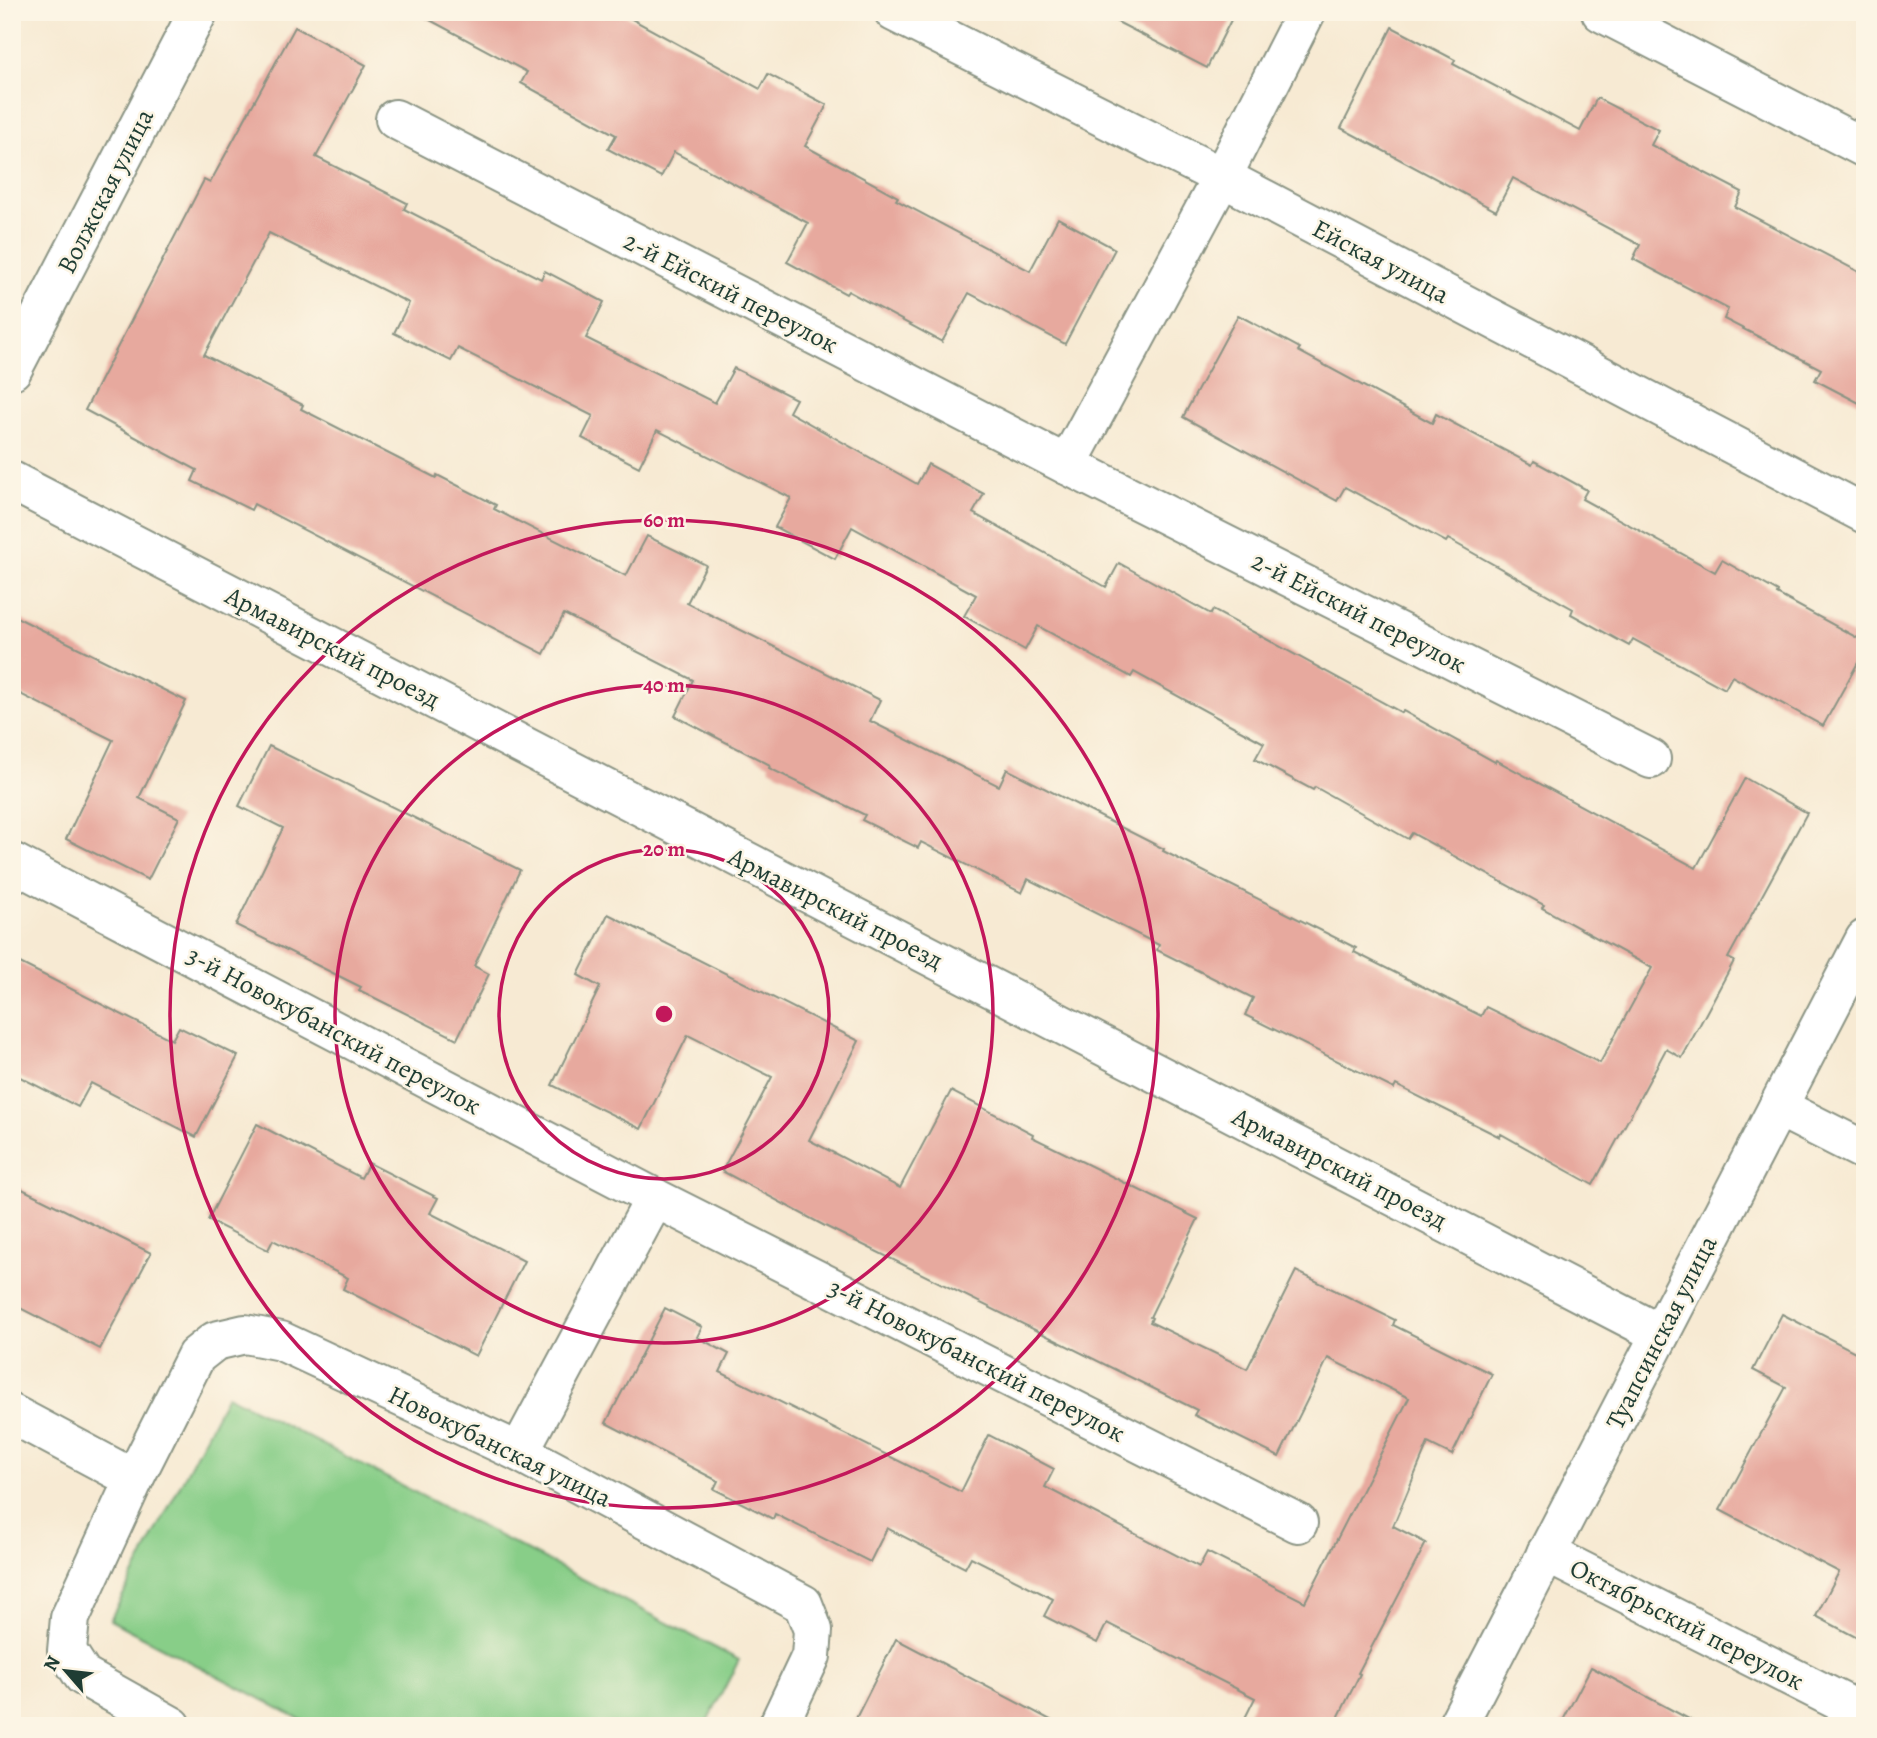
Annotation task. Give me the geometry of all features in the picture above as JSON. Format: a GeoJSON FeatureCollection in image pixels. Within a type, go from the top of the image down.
{"type":"FeatureCollection","features":[{"type":"Feature","properties":{"kind":"street","name":"Волжская улица"},"geometry":{"type":"LineString","coordinates":[[12,370],[198,12]]}},
{"type":"Feature","properties":{"kind":"street","name":"Ейская улица"},"geometry":{"type":"LineString","coordinates":[[894,12],[1222,177],[1865,514]]}},
{"type":"Feature","properties":{"kind":"street"},"geometry":{"type":"LineString","coordinates":[[1067,465],[1222,177],[1306,12]]}},
{"type":"Feature","properties":{"kind":"street"},"geometry":{"type":"LineString","coordinates":[[1601,12],[1865,148]]}},
{"type":"Feature","properties":{"kind":"street","name":"2-й Ейский переулок"},"geometry":{"type":"LineString","coordinates":[[395,119],[1067,465],[1651,760]]}},
{"type":"Feature","properties":{"kind":"street","name":"Армавирский проезд"},"geometry":{"type":"LineString","coordinates":[[12,481],[1660,1334]]}},
{"type":"Feature","properties":{"kind":"street","name":"3-й Новокубанский переулок"},"geometry":{"type":"LineString","coordinates":[[12,862],[655,1198],[1298,1522]]}},
{"type":"Feature","properties":{"kind":"street","name":"Туапсинская улица"},"geometry":{"type":"LineString","coordinates":[[1457,1726],[1865,939]]}},
{"type":"Feature","properties":{"kind":"street"},"geometry":{"type":"LineString","coordinates":[[1778,1107],[1865,1151]]}},
{"type":"Feature","properties":{"kind":"street"},"geometry":{"type":"LineString","coordinates":[[519,1451],[655,1198]]}},
{"type":"Feature","properties":{"kind":"street","name":"Новокубанская улица"},"geometry":{"type":"LineString","coordinates":[[172,1726],[83,1675],[67,1651],[70,1618],[134,1479],[196,1356],[215,1341],[245,1334],[281,1341],[519,1451],[803,1604],[813,1630],[811,1656],[778,1726]]}},
{"type":"Feature","properties":{"kind":"street"},"geometry":{"type":"LineString","coordinates":[[12,1414],[134,1479]]}},
{"type":"Feature","properties":{"kind":"street","name":"Октябрьский переулок"},"geometry":{"type":"LineString","coordinates":[[1546,1553],[1865,1714]]}},
{"type":"Feature","properties":{"kind":"green space"},"geometry":{"type":"Polygon","coordinates":[[[227,1395],[739,1660],[705,1726],[313,1726],[110,1620],[227,1395]]]}},
{"type":"Feature","properties":{"kind":"building"},"geometry":{"type":"Polygon","coordinates":[[[415,12],[619,12],[760,89],[768,74],[827,105],[805,146],[898,197],[896,200],[1030,271],[1058,218],[1115,249],[1065,344],[969,293],[942,342],[848,291],[846,294],[787,262],[808,223],[674,152],[661,177],[608,149],[616,135],[521,83],[527,72],[415,12]]]}},
{"type":"Feature","properties":{"kind":"building"},"geometry":{"type":"Polygon","coordinates":[[[1098,12],[1235,12],[1207,68],[1098,12]]]}},
{"type":"Feature","properties":{"kind":"building"},"geometry":{"type":"Polygon","coordinates":[[[295,27],[366,65],[316,157],[407,203],[404,209],[541,279],[545,271],[604,302],[586,338],[715,403],[734,368],[796,399],[789,412],[917,484],[928,464],[984,494],[973,513],[1106,587],[1119,563],[1211,614],[1213,610],[1696,868],[1745,778],[1807,813],[1728,958],[1734,961],[1682,1058],[1666,1049],[1593,1185],[1501,1134],[1500,1137],[1396,1085],[1394,1089],[1245,1015],[1253,998],[1157,950],[1159,945],[1028,879],[1022,893],[921,842],[918,848],[862,820],[865,815],[769,768],[770,765],[675,716],[693,680],[564,614],[544,654],[254,504],[251,510],[192,481],[197,470],[85,410],[204,180],[210,183],[295,27]],[[269,233],[204,355],[303,405],[301,409],[436,478],[437,475],[496,505],[494,509],[626,576],[647,536],[706,565],[687,603],[880,700],[870,721],[999,786],[1007,769],[1356,948],[1354,952],[1481,1016],[1486,1007],[1600,1063],[1652,968],[1412,833],[1408,839],[1315,787],[1313,790],[1255,759],[1264,743],[1134,672],[1131,677],[1038,626],[1025,650],[964,616],[976,595],[852,527],[835,559],[775,527],[791,498],[657,430],[639,467],[582,438],[593,416],[458,348],[451,361],[394,333],[409,303],[269,233]]]}},
{"type":"Feature","properties":{"kind":"building"},"geometry":{"type":"Polygon","coordinates":[[[1392,27],[1455,60],[1453,64],[1580,131],[1597,98],[1659,130],[1651,145],[1742,192],[1735,207],[1865,275],[1865,406],[1815,380],[1821,369],[1724,319],[1728,309],[1633,259],[1640,245],[1513,178],[1496,211],[1341,128],[1392,27]]]}},
{"type":"Feature","properties":{"kind":"building"},"geometry":{"type":"Polygon","coordinates":[[[1238,315],[1300,348],[1298,351],[1432,423],[1436,414],[1532,465],[1534,461],[1587,490],[1582,499],[1715,572],[1722,560],[1778,592],[1777,594],[1865,642],[1865,650],[1823,726],[1732,676],[1725,689],[1633,639],[1629,646],[1571,614],[1573,609],[1448,539],[1446,542],[1345,487],[1337,501],[1183,417],[1238,315]]]}},
{"type":"Feature","properties":{"kind":"building"},"geometry":{"type":"Polygon","coordinates":[[[12,615],[186,701],[139,798],[179,818],[148,880],[66,839],[113,740],[12,690],[12,615]]]}},
{"type":"Feature","properties":{"kind":"building"},"geometry":{"type":"Polygon","coordinates":[[[269,746],[520,870],[474,966],[489,974],[457,1039],[359,990],[361,987],[236,925],[283,828],[239,806],[269,746]]]}},
{"type":"Feature","properties":{"kind":"building"},"geometry":{"type":"Polygon","coordinates":[[[608,914],[859,1041],[809,1140],[900,1188],[951,1091],[1033,1134],[1032,1137],[1198,1219],[1150,1317],[1150,1322],[1247,1369],[1296,1271],[1395,1320],[1393,1325],[1492,1374],[1452,1455],[1428,1443],[1393,1526],[1426,1543],[1358,1673],[1360,1674],[1334,1726],[1241,1726],[1255,1698],[1107,1623],[1097,1643],[1044,1616],[1053,1599],[971,1557],[965,1568],[887,1528],[870,1562],[775,1514],[773,1519],[714,1489],[718,1481],[606,1423],[665,1308],[702,1327],[697,1337],[729,1354],[720,1372],[961,1492],[989,1435],[1054,1469],[1045,1487],[1199,1567],[1207,1552],[1305,1602],[1409,1398],[1328,1358],[1279,1457],[1194,1415],[1197,1410],[825,1226],[722,1171],[772,1077],[688,1035],[641,1129],[552,1085],[600,987],[578,975],[608,914]]]}},
{"type":"Feature","properties":{"kind":"building"},"geometry":{"type":"Polygon","coordinates":[[[12,959],[172,1040],[179,1027],[238,1056],[196,1137],[91,1083],[78,1107],[12,1073],[12,959]]]}},
{"type":"Feature","properties":{"kind":"building"},"geometry":{"type":"Polygon","coordinates":[[[257,1124],[361,1178],[369,1163],[438,1198],[430,1213],[524,1261],[476,1356],[343,1289],[348,1278],[273,1240],[268,1250],[208,1220],[257,1124]]]}},
{"type":"Feature","properties":{"kind":"building"},"geometry":{"type":"Polygon","coordinates":[[[12,1184],[151,1253],[100,1349],[12,1304],[12,1184]]]}},
{"type":"Feature","properties":{"kind":"building"},"geometry":{"type":"Polygon","coordinates":[[[1782,1314],[1865,1357],[1865,1642],[1816,1616],[1839,1572],[1720,1510],[1786,1387],[1753,1370],[1782,1314]]]}},
{"type":"Feature","properties":{"kind":"building"},"geometry":{"type":"Polygon","coordinates":[[[896,1639],[1062,1726],[852,1726],[896,1639]]]}},
{"type":"Feature","properties":{"kind":"building"},"geometry":{"type":"Polygon","coordinates":[[[1591,1667],[1702,1726],[1560,1726],[1591,1667]]]}}]}
